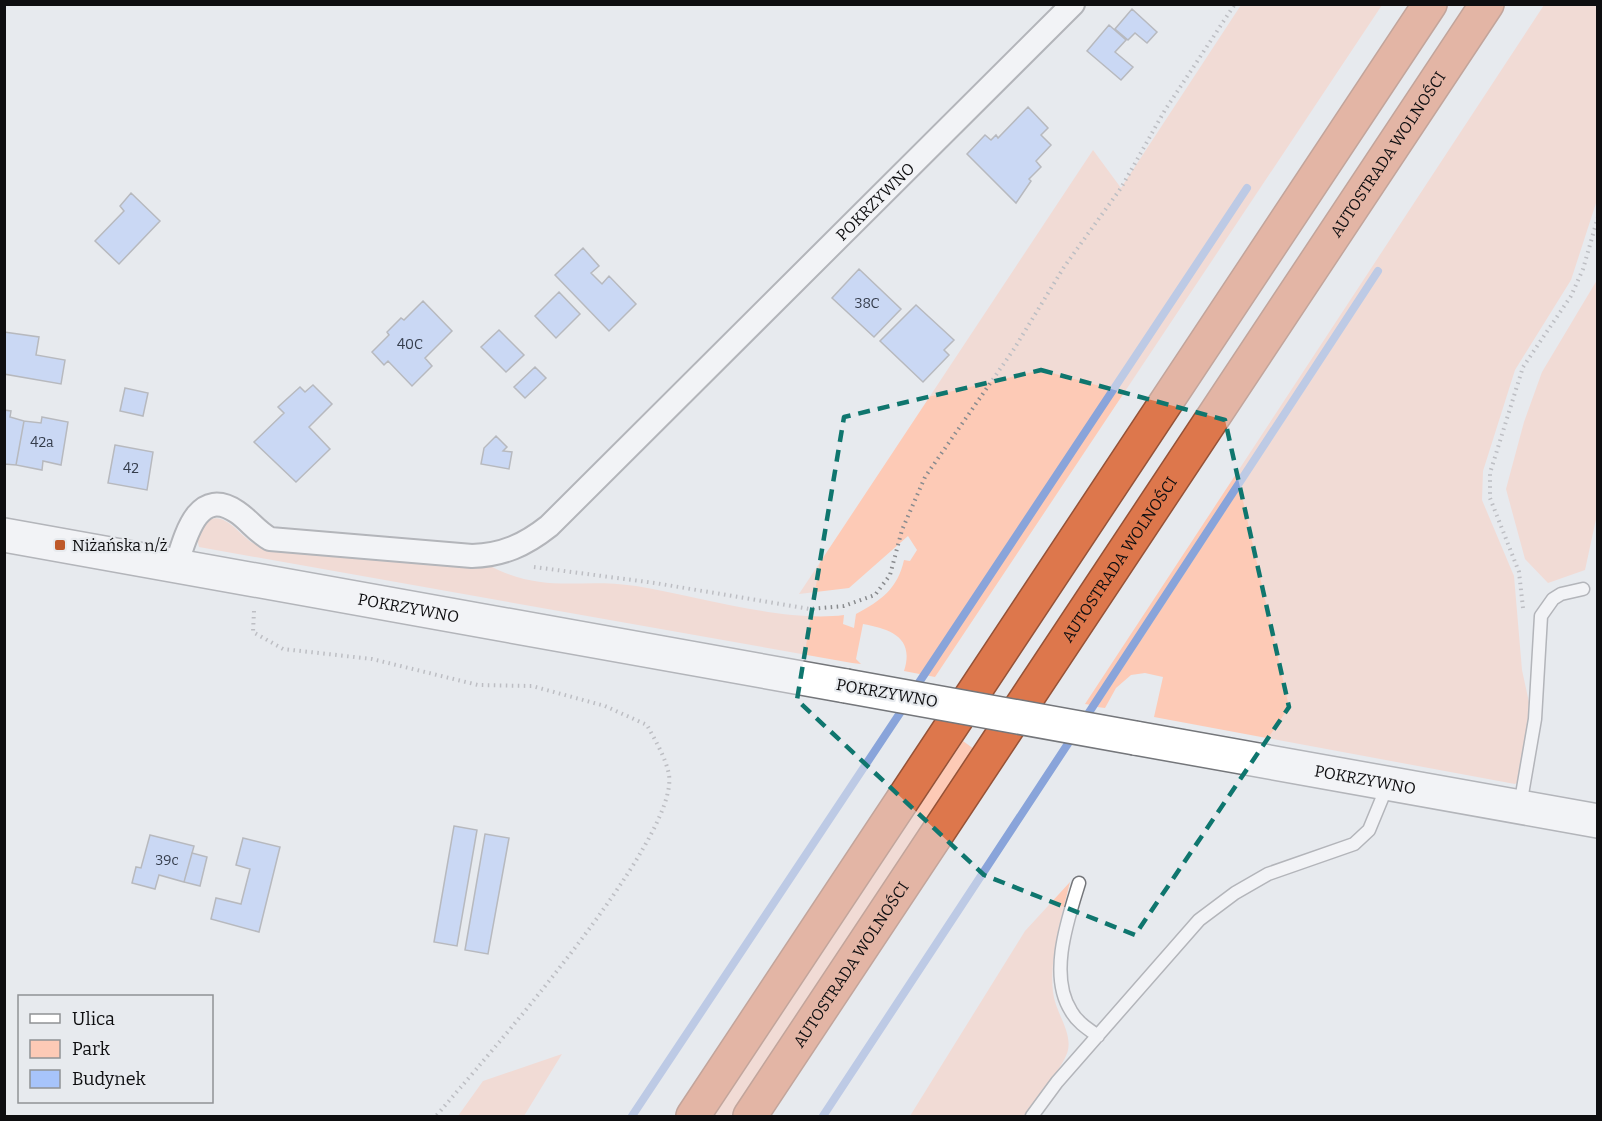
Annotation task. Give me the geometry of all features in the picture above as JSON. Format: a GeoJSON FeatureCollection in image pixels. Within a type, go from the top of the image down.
{"type":"FeatureCollection","features":[{"type":"Feature","properties":{"kind":"highway"},"geometry":{"type":"LineString","coordinates":[[693,1116],[1430,4]]}},
{"type":"Feature","properties":{"kind":"highway","name":"AUTOSTRADA WOLNOŚCI"},"geometry":{"type":"LineString","coordinates":[[750,1116],[1487,4]]}},
{"type":"Feature","properties":{"kind":"street","name":"POKRZYWNO"},"geometry":{"type":"LineString","coordinates":[[176,566],[186,536],[198,512],[209,506],[235,510],[270,539],[472,556],[501,553],[531,541],[549,526],[1073,4]]}},
{"type":"Feature","properties":{"kind":"street","name":"POKRZYWNO"},"geometry":{"type":"LineString","coordinates":[[4,535],[1598,822]]}},
{"type":"Feature","properties":{"kind":"lane"},"geometry":{"type":"LineString","coordinates":[[1520,807],[1534,729],[1541,616],[1553,599],[1561,594],[1583,589]]}},
{"type":"Feature","properties":{"kind":"lane"},"geometry":{"type":"LineString","coordinates":[[1032,1116],[1057,1082],[1213,908],[1268,874],[1346,848],[1363,837],[1375,820],[1388,784]]}},
{"type":"Feature","properties":{"kind":"lane"},"geometry":{"type":"LineString","coordinates":[[1079,883],[1065,934],[1061,981],[1070,1011],[1098,1036]]}},
{"type":"Feature","properties":{"kind":"path"},"geometry":{"type":"LineString","coordinates":[[565,570],[810,609],[844,606],[875,595],[890,575],[905,521],[925,477],[1014,349],[1064,267],[1121,188],[1165,110],[1235,4]]}},
{"type":"Feature","properties":{"kind":"path"},"geometry":{"type":"LineString","coordinates":[[1523,619],[1519,572],[1493,509],[1488,481],[1523,366],[1571,296],[1583,269],[1598,218]]}},
{"type":"Feature","properties":{"kind":"path"},"geometry":{"type":"LineString","coordinates":[[256,580],[253,632],[282,649],[372,658],[478,685],[532,686],[605,706],[647,725],[669,776],[661,817],[638,860],[553,976],[436,1116]]}},
{"type":"Feature","properties":{"kind":"highlighted area"},"geometry":{"type":"Polygon","coordinates":[[[1041,370],[1225,420],[1289,707],[1135,935],[984,875],[797,700],[844,417],[1041,370]]]}},
{"type":"Feature","properties":{"kind":"green space"},"geometry":{"type":"Polygon","coordinates":[[[1241,5],[1382,5],[935,677],[904,671],[907,659],[906,650],[898,637],[891,632],[863,624],[856,659],[861,664],[199,547],[199,530],[209,520],[216,518],[222,519],[251,542],[268,550],[488,565],[527,580],[636,586],[768,612],[795,615],[844,615],[843,624],[854,628],[856,614],[887,593],[893,586],[904,560],[910,561],[917,550],[908,536],[849,588],[799,594],[1093,150],[1121,188],[1241,5]]]}},
{"type":"Feature","properties":{"kind":"green space"},"geometry":{"type":"Polygon","coordinates":[[[1544,5],[1597,5],[1597,200],[1571,280],[1515,370],[1483,471],[1482,500],[1514,576],[1522,670],[1530,707],[1531,719],[1518,782],[1515,784],[1154,717],[1163,677],[1145,673],[1131,675],[1116,688],[1105,708],[1097,707],[1381,273],[1376,270],[1091,705],[1085,704],[1544,5]]]}},
{"type":"Feature","properties":{"kind":"green space"},"geometry":{"type":"Polygon","coordinates":[[[1597,280],[1598,510],[1585,570],[1548,583],[1525,559],[1506,489],[1524,422],[1542,372],[1597,280]]]}},
{"type":"Feature","properties":{"kind":"green space"},"geometry":{"type":"Polygon","coordinates":[[[963,741],[974,749],[731,1116],[714,1116],[963,741]]]}},
{"type":"Feature","properties":{"kind":"green space"},"geometry":{"type":"Polygon","coordinates":[[[1070,882],[1053,965],[1054,999],[1069,1043],[1066,1057],[1056,1074],[1025,1116],[910,1116],[1025,931],[1070,882]]]}},
{"type":"Feature","properties":{"kind":"green space"},"geometry":{"type":"Polygon","coordinates":[[[562,1054],[524,1116],[458,1116],[483,1081],[562,1054]]]}},
{"type":"Feature","properties":{"kind":"building"},"geometry":{"type":"Polygon","coordinates":[[[1132,9],[1157,32],[1147,43],[1135,33],[1128,40],[1115,29],[1132,9]]]}},
{"type":"Feature","properties":{"kind":"building"},"geometry":{"type":"Polygon","coordinates":[[[1109,25],[1126,40],[1115,52],[1133,67],[1121,80],[1087,51],[1109,25]]]}},
{"type":"Feature","properties":{"kind":"building"},"geometry":{"type":"Polygon","coordinates":[[[1028,107],[1048,128],[1041,135],[1051,145],[1036,161],[1041,167],[1029,179],[1031,181],[1016,203],[967,154],[985,135],[991,140],[996,135],[998,138],[1028,107]]]}},
{"type":"Feature","properties":{"kind":"building"},"geometry":{"type":"Polygon","coordinates":[[[131,193],[160,221],[119,264],[95,241],[124,211],[120,206],[131,193]]]}},
{"type":"Feature","properties":{"kind":"building"},"geometry":{"type":"Polygon","coordinates":[[[583,248],[599,266],[591,273],[602,284],[609,276],[636,304],[609,331],[555,275],[583,248]]]}},
{"type":"Feature","properties":{"kind":"building"},"geometry":{"type":"Polygon","coordinates":[[[859,269],[901,309],[874,337],[832,298],[859,269]]]}},
{"type":"Feature","properties":{"kind":"building"},"geometry":{"type":"Polygon","coordinates":[[[559,292],[580,314],[556,338],[535,316],[559,292]]]}},
{"type":"Feature","properties":{"kind":"building"},"geometry":{"type":"Polygon","coordinates":[[[423,301],[452,331],[425,358],[432,366],[412,386],[388,361],[384,365],[372,352],[389,335],[387,332],[401,318],[404,320],[423,301]]]}},
{"type":"Feature","properties":{"kind":"building"},"geometry":{"type":"Polygon","coordinates":[[[916,305],[954,340],[944,350],[949,355],[923,382],[880,341],[916,305]]]}},
{"type":"Feature","properties":{"kind":"building"},"geometry":{"type":"Polygon","coordinates":[[[499,330],[524,355],[506,372],[481,347],[499,330]]]}},
{"type":"Feature","properties":{"kind":"building"},"geometry":{"type":"Polygon","coordinates":[[[4,332],[39,337],[36,355],[65,360],[61,384],[4,374],[4,332]]]}},
{"type":"Feature","properties":{"kind":"building"},"geometry":{"type":"Polygon","coordinates":[[[535,367],[546,378],[525,398],[514,387],[535,367]]]}},
{"type":"Feature","properties":{"kind":"building"},"geometry":{"type":"Polygon","coordinates":[[[313,385],[332,404],[309,427],[330,449],[296,482],[254,442],[284,413],[278,407],[300,387],[305,392],[313,385]]]}},
{"type":"Feature","properties":{"kind":"building"},"geometry":{"type":"Polygon","coordinates":[[[125,388],[148,393],[143,416],[120,411],[125,388]]]}},
{"type":"Feature","properties":{"kind":"building"},"geometry":{"type":"Polygon","coordinates":[[[4,410],[11,411],[10,417],[24,421],[16,465],[4,464],[4,410]]]}},
{"type":"Feature","properties":{"kind":"building"},"geometry":{"type":"Polygon","coordinates":[[[42,417],[68,422],[61,465],[43,461],[42,470],[16,465],[24,421],[41,423],[42,417]]]}},
{"type":"Feature","properties":{"kind":"building"},"geometry":{"type":"Polygon","coordinates":[[[496,436],[507,447],[503,451],[512,452],[509,469],[481,464],[484,448],[496,436]]]}},
{"type":"Feature","properties":{"kind":"building"},"geometry":{"type":"Polygon","coordinates":[[[115,445],[153,452],[147,490],[108,483],[115,445]]]}},
{"type":"Feature","properties":{"kind":"building"},"geometry":{"type":"Polygon","coordinates":[[[454,826],[477,830],[457,946],[434,942],[454,826]]]}},
{"type":"Feature","properties":{"kind":"building"},"geometry":{"type":"Polygon","coordinates":[[[485,834],[509,838],[488,954],[465,950],[485,834]]]}},
{"type":"Feature","properties":{"kind":"building"},"geometry":{"type":"Polygon","coordinates":[[[150,835],[194,846],[184,882],[159,875],[155,889],[132,883],[136,867],[141,868],[150,835]]]}},
{"type":"Feature","properties":{"kind":"building"},"geometry":{"type":"Polygon","coordinates":[[[243,838],[280,847],[259,932],[211,919],[216,898],[241,904],[250,869],[236,865],[243,838]]]}},
{"type":"Feature","properties":{"kind":"building"},"geometry":{"type":"Polygon","coordinates":[[[192,853],[207,857],[200,886],[184,882],[192,853]]]}},
{"type":"Feature","properties":{"kind":"waterway"},"geometry":{"type":"LineString","coordinates":[[914,690],[1247,188]]}},
{"type":"Feature","properties":{"kind":"waterway"},"geometry":{"type":"LineString","coordinates":[[1084,720],[1378,271]]}},
{"type":"Feature","properties":{"kind":"waterway"},"geometry":{"type":"LineString","coordinates":[[632,1116],[906,704]]}},
{"type":"Feature","properties":{"kind":"waterway"},"geometry":{"type":"LineString","coordinates":[[823,1116],[1075,733]]}},
{"type":"Feature","properties":{"kind":"place","name":"Niżańska n/ż"},"geometry":{"type":"Point","coordinates":[60,545]}}]}
